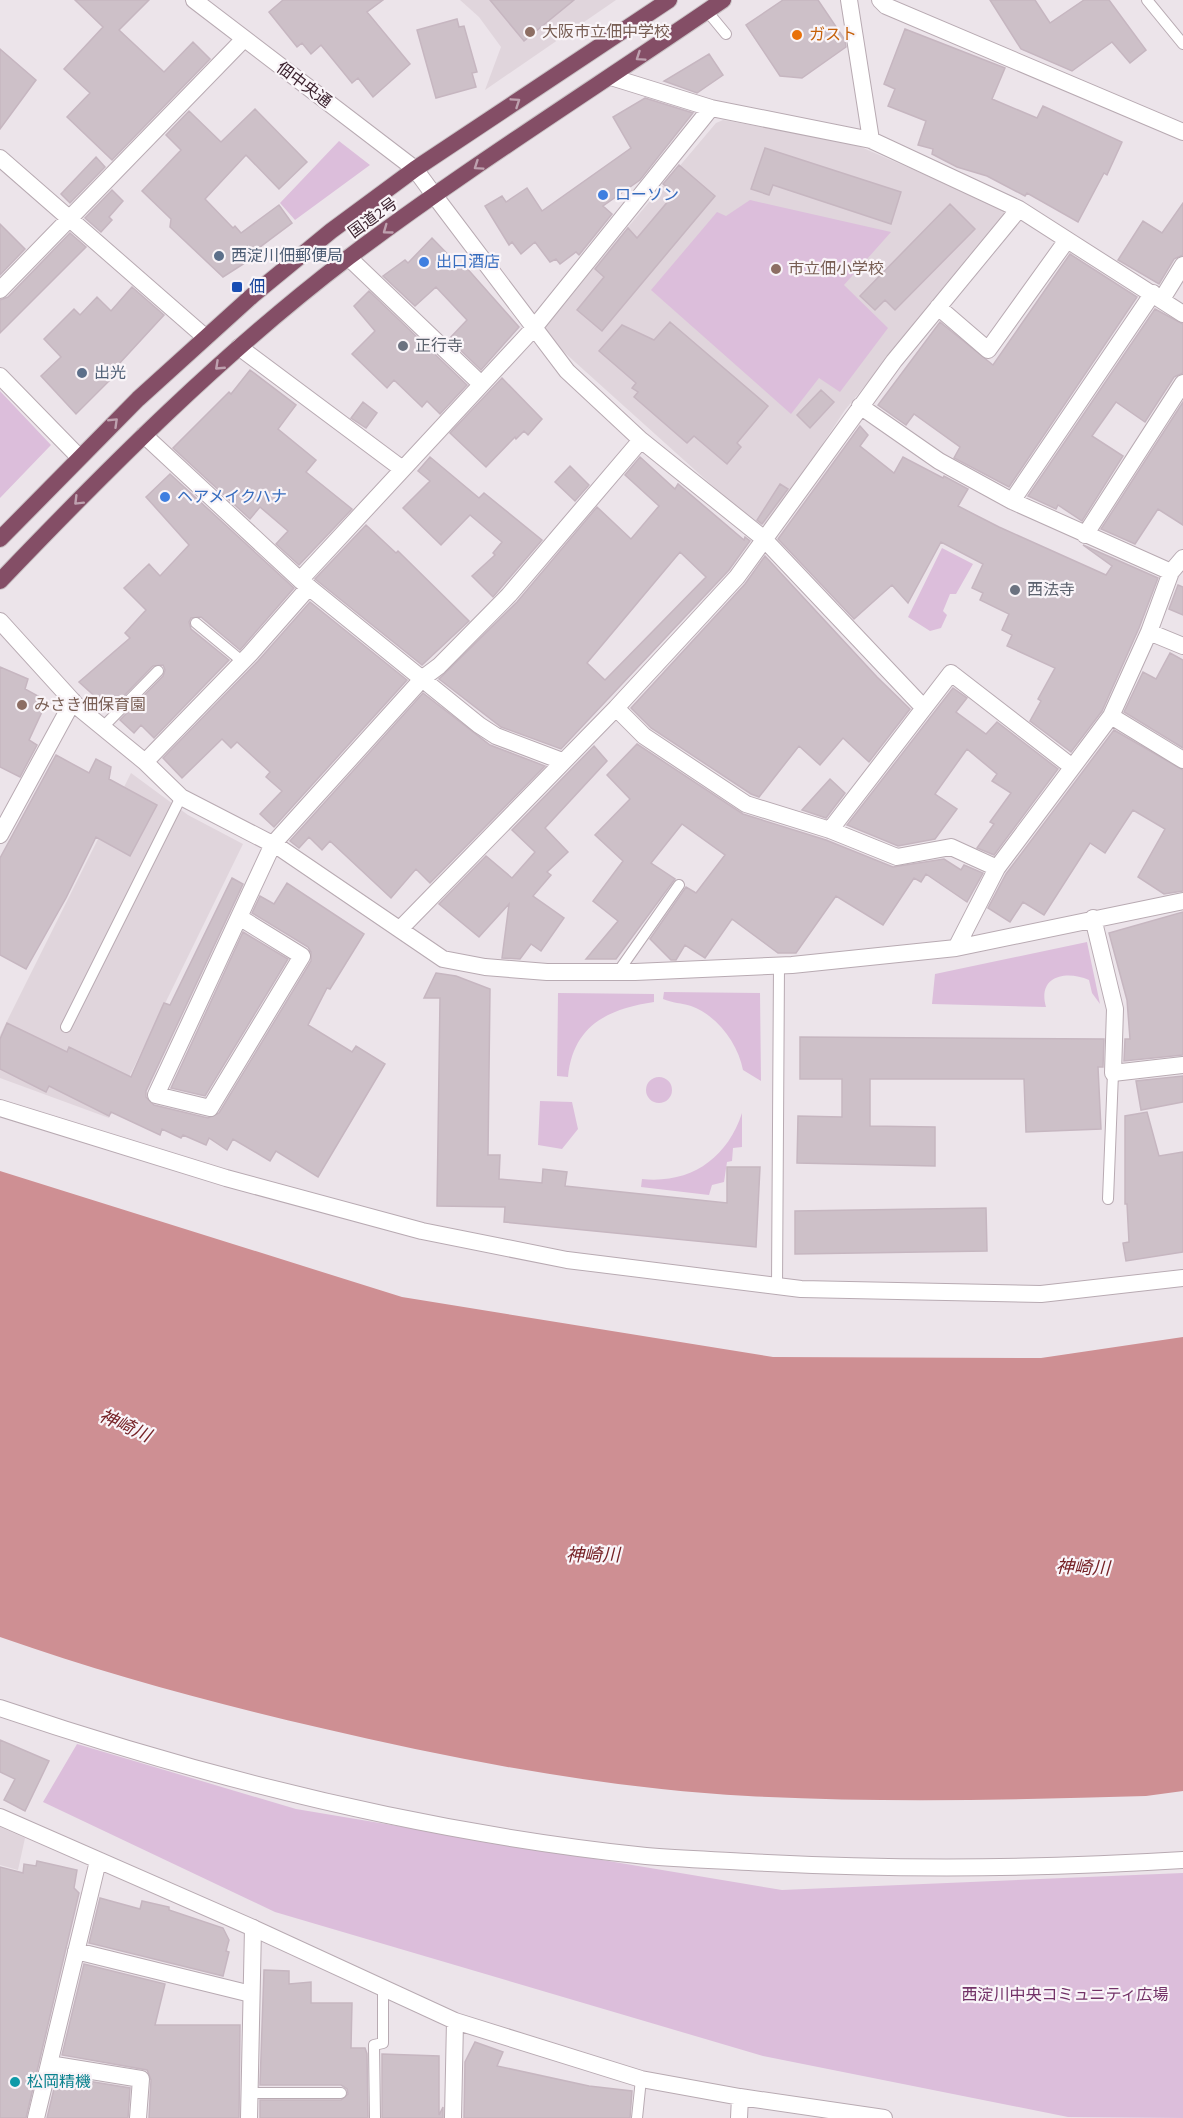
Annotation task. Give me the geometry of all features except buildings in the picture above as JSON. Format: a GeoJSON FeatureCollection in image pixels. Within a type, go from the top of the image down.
{"type":"FeatureCollection","features":[{"type":"Feature","properties":{"kind":"highway","name":"国道2号"},"geometry":{"type":"LineString","coordinates":[[0,539],[79,457],[206,337],[332,231],[415,169],[669,0]]}},
{"type":"Feature","properties":{"kind":"highway","name":"国道2号"},"geometry":{"type":"LineString","coordinates":[[0,581],[144,435],[239,347],[349,258],[434,195],[723,0]]}},
{"type":"Feature","properties":{"kind":"street","name":"佃中央通"},"geometry":{"type":"LineString","coordinates":[[194,0],[415,169],[567,371],[641,440],[763,538],[924,707]]}},
{"type":"Feature","properties":{"kind":"street"},"geometry":{"type":"LineString","coordinates":[[849,0],[871,140]]}},
{"type":"Feature","properties":{"kind":"street"},"geometry":{"type":"LineString","coordinates":[[880,0],[897,10],[1183,132]]}},
{"type":"Feature","properties":{"kind":"street"},"geometry":{"type":"LineString","coordinates":[[0,290],[244,39]]}},
{"type":"Feature","properties":{"kind":"street"},"geometry":{"type":"LineString","coordinates":[[611,77],[711,108],[871,140],[1019,209],[1183,314]]}},
{"type":"Feature","properties":{"kind":"street"},"geometry":{"type":"LineString","coordinates":[[145,762],[243,662],[304,583],[401,468],[533,328],[711,108]]}},
{"type":"Feature","properties":{"kind":"street"},"geometry":{"type":"LineString","coordinates":[[0,158],[206,337]]}},
{"type":"Feature","properties":{"kind":"street"},"geometry":{"type":"LineString","coordinates":[[400,929],[616,708],[737,577],[860,406],[1019,209]]}},
{"type":"Feature","properties":{"kind":"street"},"geometry":{"type":"LineString","coordinates":[[938,307],[988,350],[1066,240]]}},
{"type":"Feature","properties":{"kind":"street"},"geometry":{"type":"LineString","coordinates":[[349,258],[481,384]]}},
{"type":"Feature","properties":{"kind":"street"},"geometry":{"type":"LineString","coordinates":[[1012,501],[1158,296],[1183,265]]}},
{"type":"Feature","properties":{"kind":"street"},"geometry":{"type":"LineString","coordinates":[[239,347],[401,468]]}},
{"type":"Feature","properties":{"kind":"street"},"geometry":{"type":"LineString","coordinates":[[0,376],[79,457]]}},
{"type":"Feature","properties":{"kind":"street"},"geometry":{"type":"LineString","coordinates":[[1085,535],[1183,383]]}},
{"type":"Feature","properties":{"kind":"street"},"geometry":{"type":"LineString","coordinates":[[860,406],[939,461],[1012,501],[1085,535],[1180,563],[1111,716],[1071,766],[997,868],[956,948]]}},
{"type":"Feature","properties":{"kind":"street"},"geometry":{"type":"LineString","coordinates":[[144,435],[304,583],[496,736],[562,762]]}},
{"type":"Feature","properties":{"kind":"street"},"geometry":{"type":"LineString","coordinates":[[239,917],[302,956],[210,1108],[156,1095],[273,844],[423,678],[439,666],[509,596],[641,440]]}},
{"type":"Feature","properties":{"kind":"street"},"geometry":{"type":"LineString","coordinates":[[0,621],[73,701],[145,762],[182,797],[273,844],[443,959],[485,967],[547,972],[618,972],[779,966],[956,948],[1183,901]]}},
{"type":"Feature","properties":{"kind":"street"},"geometry":{"type":"LineString","coordinates":[[1149,632],[1183,646]]}},
{"type":"Feature","properties":{"kind":"street"},"geometry":{"type":"LineString","coordinates":[[830,830],[951,673],[1071,766]]}},
{"type":"Feature","properties":{"kind":"street"},"geometry":{"type":"LineString","coordinates":[[0,835],[73,701]]}},
{"type":"Feature","properties":{"kind":"street"},"geometry":{"type":"LineString","coordinates":[[616,708],[644,736],[746,804],[830,830],[897,857],[951,847],[997,868]]}},
{"type":"Feature","properties":{"kind":"street"},"geometry":{"type":"LineString","coordinates":[[1111,716],[1183,760]]}},
{"type":"Feature","properties":{"kind":"street"},"geometry":{"type":"LineString","coordinates":[[1093,918],[1115,1009],[1113,1073],[1183,1065]]}},
{"type":"Feature","properties":{"kind":"street"},"geometry":{"type":"LineString","coordinates":[[0,1108],[226,1178],[422,1231],[567,1260],[777,1287],[1041,1294],[1183,1278]]}},
{"type":"Feature","properties":{"kind":"street"},"geometry":{"type":"LineString","coordinates":[[0,1708],[132,1750],[365,1811],[485,1833],[636,1854],[797,1865],[949,1869],[1183,1860]]}},
{"type":"Feature","properties":{"kind":"street"},"geometry":{"type":"LineString","coordinates":[[0,1817],[253,1928],[455,2021],[641,2079],[740,2097],[884,2118]]}},
{"type":"Feature","properties":{"kind":"street"},"geometry":{"type":"LineString","coordinates":[[36,2118],[98,1861]]}},
{"type":"Feature","properties":{"kind":"street"},"geometry":{"type":"LineString","coordinates":[[249,2118],[253,1928]]}},
{"type":"Feature","properties":{"kind":"street"},"geometry":{"type":"LineString","coordinates":[[76,1952],[251,1994]]}},
{"type":"Feature","properties":{"kind":"street"},"geometry":{"type":"LineString","coordinates":[[453,2118],[455,2021]]}},
{"type":"Feature","properties":{"kind":"street"},"geometry":{"type":"LineString","coordinates":[[49,2064],[141,2079],[138,2118]]}},
{"type":"Feature","properties":{"kind":"street"},"geometry":{"type":"LineString","coordinates":[[739,2118],[740,2097]]}},
{"type":"Feature","properties":{"kind":"lane"},"geometry":{"type":"LineString","coordinates":[[1147,0],[1183,44]]}},
{"type":"Feature","properties":{"kind":"lane"},"geometry":{"type":"LineString","coordinates":[[707,10],[726,34]]}},
{"type":"Feature","properties":{"kind":"lane"},"geometry":{"type":"LineString","coordinates":[[196,623],[243,662]]}},
{"type":"Feature","properties":{"kind":"lane"},"geometry":{"type":"LineString","coordinates":[[103,727],[158,671]]}},
{"type":"Feature","properties":{"kind":"lane"},"geometry":{"type":"LineString","coordinates":[[66,1026],[182,797]]}},
{"type":"Feature","properties":{"kind":"lane"},"geometry":{"type":"LineString","coordinates":[[618,972],[679,885]]}},
{"type":"Feature","properties":{"kind":"lane"},"geometry":{"type":"LineString","coordinates":[[777,1287],[779,966]]}},
{"type":"Feature","properties":{"kind":"lane"},"geometry":{"type":"LineString","coordinates":[[1108,1199],[1113,1073]]}},
{"type":"Feature","properties":{"kind":"lane"},"geometry":{"type":"LineString","coordinates":[[375,2118],[374,2045],[383,2043],[382,1989]]}},
{"type":"Feature","properties":{"kind":"lane"},"geometry":{"type":"LineString","coordinates":[[637,2118],[641,2079]]}},
{"type":"Feature","properties":{"kind":"lane"},"geometry":{"type":"LineString","coordinates":[[249,2093],[341,2093]]}},
{"type":"Feature","properties":{"kind":"shaded area","name":"大阪市立佃中学校"},"geometry":{"type":"Polygon","coordinates":[[[460,0],[616,0],[485,90],[501,47],[479,17],[460,0]]]}},
{"type":"Feature","properties":{"kind":"shaded area","name":"市立佃小学校"},"geometry":{"type":"Polygon","coordinates":[[[723,120],[854,144],[1004,209],[1005,215],[845,410],[769,525],[755,524],[545,335],[546,324],[716,123],[723,120]]]}},
{"type":"Feature","properties":{"kind":"shaded area"},"geometry":{"type":"Polygon","coordinates":[[[131,773],[188,815],[243,844],[109,1118],[0,1078],[0,1035],[131,773]]]}},
{"type":"Feature","properties":{"kind":"shaded area"},"geometry":{"type":"Polygon","coordinates":[[[0,1827],[25,1838],[18,1870],[0,1865],[0,1827]]]}},
{"type":"Feature","properties":{"kind":"green space"},"geometry":{"type":"Polygon","coordinates":[[[339,141],[370,165],[295,220],[280,203],[339,141]]]}},
{"type":"Feature","properties":{"kind":"green space"},"geometry":{"type":"Polygon","coordinates":[[[750,200],[891,232],[844,285],[888,328],[840,392],[819,378],[791,414],[651,290],[717,212],[726,216],[750,200]]]}},
{"type":"Feature","properties":{"kind":"green space"},"geometry":{"type":"Polygon","coordinates":[[[0,391],[51,445],[0,498],[0,391]]]}},
{"type":"Feature","properties":{"kind":"green space"},"geometry":{"type":"Polygon","coordinates":[[[942,548],[973,564],[956,594],[950,594],[943,611],[947,615],[941,628],[930,631],[908,617],[942,548]]]}},
{"type":"Feature","properties":{"kind":"green space"},"geometry":{"type":"Polygon","coordinates":[[[1087,942],[1100,1004],[1092,993],[1089,980],[1063,976],[1050,982],[1046,988],[1044,997],[1046,1007],[932,1004],[935,974],[1087,942]]]}},
{"type":"Feature","properties":{"kind":"green space"},"geometry":{"type":"Polygon","coordinates":[[[664,992],[760,993],[761,1081],[743,1070],[737,1050],[718,1024],[691,1006],[663,999],[664,992]]]}},
{"type":"Feature","properties":{"kind":"green space"},"geometry":{"type":"Polygon","coordinates":[[[558,993],[654,994],[654,1002],[621,1010],[595,1023],[577,1045],[571,1059],[568,1077],[557,1076],[558,993]]]}},
{"type":"Feature","properties":{"kind":"green space"},"geometry":{"type":"Polygon","coordinates":[[[659,1077],[668,1081],[672,1090],[668,1099],[659,1103],[650,1099],[646,1090],[650,1081],[659,1077]]]}},
{"type":"Feature","properties":{"kind":"green space"},"geometry":{"type":"Polygon","coordinates":[[[540,1101],[572,1102],[578,1129],[562,1149],[538,1145],[540,1101]]]}},
{"type":"Feature","properties":{"kind":"green space"},"geometry":{"type":"Polygon","coordinates":[[[742,1113],[742,1147],[733,1148],[732,1161],[727,1162],[724,1182],[712,1185],[709,1195],[641,1187],[642,1179],[676,1177],[704,1165],[727,1143],[742,1113]]]}},
{"type":"Feature","properties":{"kind":"green space","name":"西淀川中央コミュニティ広場"},"geometry":{"type":"Polygon","coordinates":[[[77,1744],[296,1809],[782,1890],[1183,1873],[1183,2118],[1068,2117],[763,2056],[275,1912],[43,1802],[77,1744]]]}},
{"type":"Feature","properties":{"kind":"water","name":"神崎川"},"geometry":{"type":"Polygon","coordinates":[[[0,1171],[402,1297],[773,1357],[1041,1358],[1183,1337],[1183,1791],[1146,1796],[848,1800],[748,1796],[640,1787],[480,1762],[374,1740],[200,1698],[0,1637],[0,1171]]]}},
{"type":"Feature","properties":{"kind":"place","name":"大阪市立佃中学校"},"geometry":{"type":"Point","coordinates":[530,32]}},
{"type":"Feature","properties":{"kind":"place","name":"ガスト"},"geometry":{"type":"Point","coordinates":[797,35]}},
{"type":"Feature","properties":{"kind":"place","name":"ローソン"},"geometry":{"type":"Point","coordinates":[603,195]}},
{"type":"Feature","properties":{"kind":"place","name":"西淀川佃郵便局"},"geometry":{"type":"Point","coordinates":[219,256]}},
{"type":"Feature","properties":{"kind":"place","name":"出口酒店"},"geometry":{"type":"Point","coordinates":[424,262]}},
{"type":"Feature","properties":{"kind":"place","name":"市立佃小学校"},"geometry":{"type":"Point","coordinates":[776,269]}},
{"type":"Feature","properties":{"kind":"place","name":"佃"},"geometry":{"type":"Point","coordinates":[237,287]}},
{"type":"Feature","properties":{"kind":"place","name":"正行寺"},"geometry":{"type":"Point","coordinates":[403,346]}},
{"type":"Feature","properties":{"kind":"place","name":"出光"},"geometry":{"type":"Point","coordinates":[82,373]}},
{"type":"Feature","properties":{"kind":"place","name":"ヘアメイクハナ"},"geometry":{"type":"Point","coordinates":[165,497]}},
{"type":"Feature","properties":{"kind":"place","name":"西法寺"},"geometry":{"type":"Point","coordinates":[1015,590]}},
{"type":"Feature","properties":{"kind":"place","name":"みさき佃保育園"},"geometry":{"type":"Point","coordinates":[22,705]}},
{"type":"Feature","properties":{"kind":"place","name":"松岡精機"},"geometry":{"type":"Point","coordinates":[15,2082]}}]}
